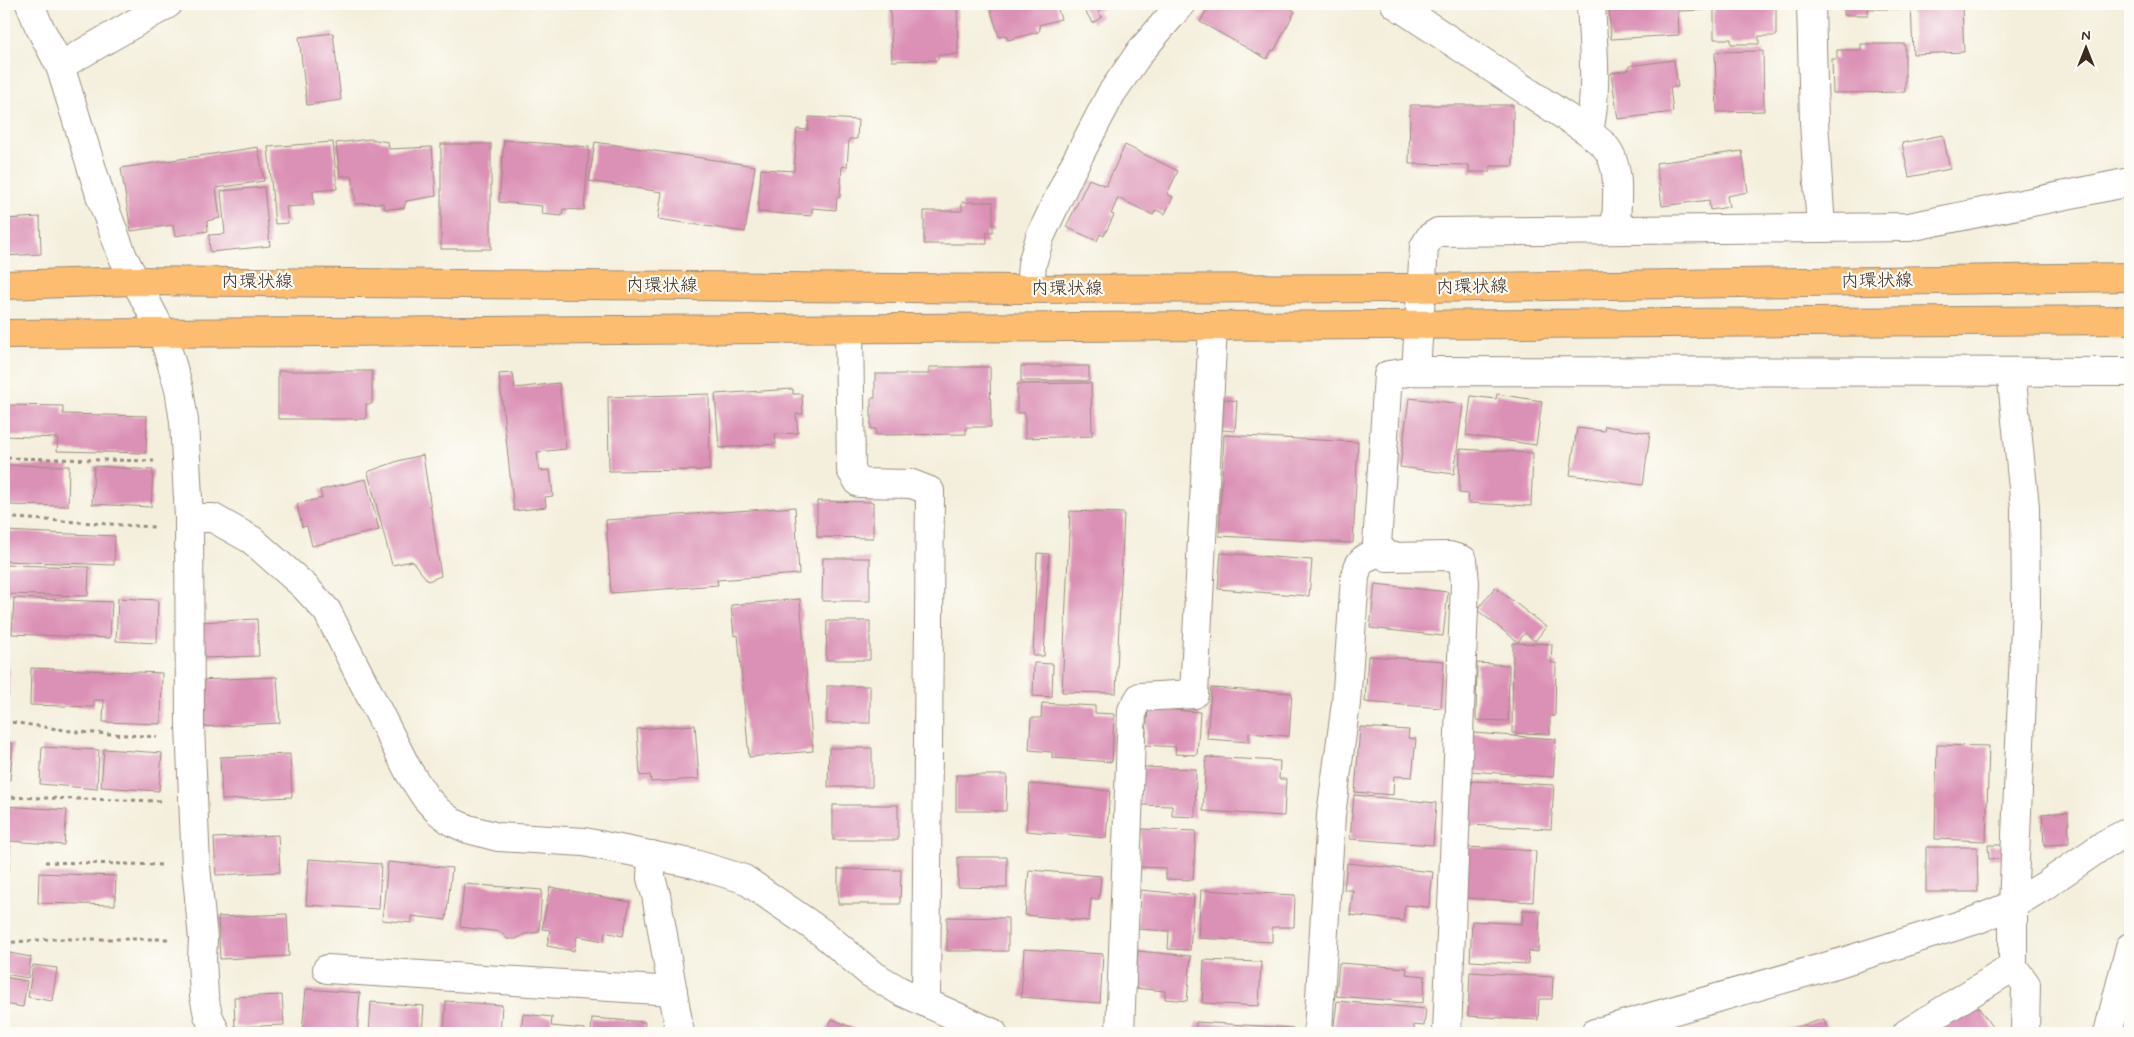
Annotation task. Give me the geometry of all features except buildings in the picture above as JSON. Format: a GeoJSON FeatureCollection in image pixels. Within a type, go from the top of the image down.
{"type":"FeatureCollection","features":[{"type":"Feature","properties":{"kind":"main road","name":"内環状線"},"geometry":{"type":"LineString","coordinates":[[4,285],[134,281],[1030,289],[1421,288],[2130,277]]}},
{"type":"Feature","properties":{"kind":"main road"},"geometry":{"type":"LineString","coordinates":[[4,334],[2130,320]]}},
{"type":"Feature","properties":{"kind":"street"},"geometry":{"type":"LineString","coordinates":[[30,4],[38,24],[60,66],[102,198],[134,281],[163,334],[179,390],[184,421],[189,524],[191,738],[196,866],[203,939],[204,996],[208,1015],[216,1033]]}},
{"type":"Feature","properties":{"kind":"street"},"geometry":{"type":"LineString","coordinates":[[60,66],[168,4]]}},
{"type":"Feature","properties":{"kind":"street"},"geometry":{"type":"LineString","coordinates":[[1030,289],[1032,264],[1040,238],[1107,102],[1140,52],[1181,4]]}},
{"type":"Feature","properties":{"kind":"street"},"geometry":{"type":"LineString","coordinates":[[1395,4],[1589,132],[1604,146],[1612,157],[1616,177],[1616,229]]}},
{"type":"Feature","properties":{"kind":"street"},"geometry":{"type":"LineString","coordinates":[[1589,132],[1594,107],[1595,88],[1591,4]]}},
{"type":"Feature","properties":{"kind":"street"},"geometry":{"type":"LineString","coordinates":[[1811,4],[1814,122],[1822,228]]}},
{"type":"Feature","properties":{"kind":"street"},"geometry":{"type":"LineString","coordinates":[[1416,371],[1424,247],[1430,237],[1438,232],[1909,228],[2130,182]]}},
{"type":"Feature","properties":{"kind":"street"},"geometry":{"type":"LineString","coordinates":[[1120,1033],[1132,710],[1140,697],[1194,694],[1213,327]]}},
{"type":"Feature","properties":{"kind":"street"},"geometry":{"type":"LineString","coordinates":[[849,329],[851,470],[859,483],[912,484],[930,491],[926,1003]]}},
{"type":"Feature","properties":{"kind":"street"},"geometry":{"type":"LineString","coordinates":[[1447,1033],[1465,583],[1463,560],[1449,556],[1388,557],[1377,545],[1388,375],[1416,371],[2130,372]]}},
{"type":"Feature","properties":{"kind":"street"},"geometry":{"type":"LineString","coordinates":[[2010,372],[2024,507],[2026,605],[2012,905],[2012,967],[2026,984],[2025,1033]]}},
{"type":"Feature","properties":{"kind":"street"},"geometry":{"type":"LineString","coordinates":[[189,524],[213,518],[252,540],[304,586],[327,611],[409,772],[426,798],[445,816],[468,828],[498,837],[584,842],[695,864],[744,879],[824,934],[870,973],[926,1003],[993,1033]]}},
{"type":"Feature","properties":{"kind":"street"},"geometry":{"type":"LineString","coordinates":[[1318,1030],[1331,815],[1346,703],[1355,578],[1357,566],[1367,556],[1383,552]]}},
{"type":"Feature","properties":{"kind":"street"},"geometry":{"type":"LineString","coordinates":[[1596,1033],[1839,963],[1976,920],[2012,905],[2044,886],[2105,844],[2130,831]]}},
{"type":"Feature","properties":{"kind":"street"},"geometry":{"type":"LineString","coordinates":[[652,856],[651,878],[656,896],[680,1033]]}},
{"type":"Feature","properties":{"kind":"street"},"geometry":{"type":"LineString","coordinates":[[2108,1033],[2130,948]]}},
{"type":"Feature","properties":{"kind":"street"},"geometry":{"type":"LineString","coordinates":[[1907,1033],[2012,967]]}},
{"type":"Feature","properties":{"kind":"street"},"geometry":{"type":"LineString","coordinates":[[327,969],[673,990]]}},
{"type":"Feature","properties":{"kind":"path"},"geometry":{"type":"LineString","coordinates":[[7,458],[186,461]]}},
{"type":"Feature","properties":{"kind":"path"},"geometry":{"type":"LineString","coordinates":[[14,518],[189,524]]}},
{"type":"Feature","properties":{"kind":"path"},"geometry":{"type":"LineString","coordinates":[[4,721],[78,732],[191,738]]}},
{"type":"Feature","properties":{"kind":"path"},"geometry":{"type":"LineString","coordinates":[[4,797],[193,802]]}},
{"type":"Feature","properties":{"kind":"path"},"geometry":{"type":"LineString","coordinates":[[45,862],[196,866]]}},
{"type":"Feature","properties":{"kind":"path"},"geometry":{"type":"LineString","coordinates":[[4,943],[50,939],[203,939]]}}]}
